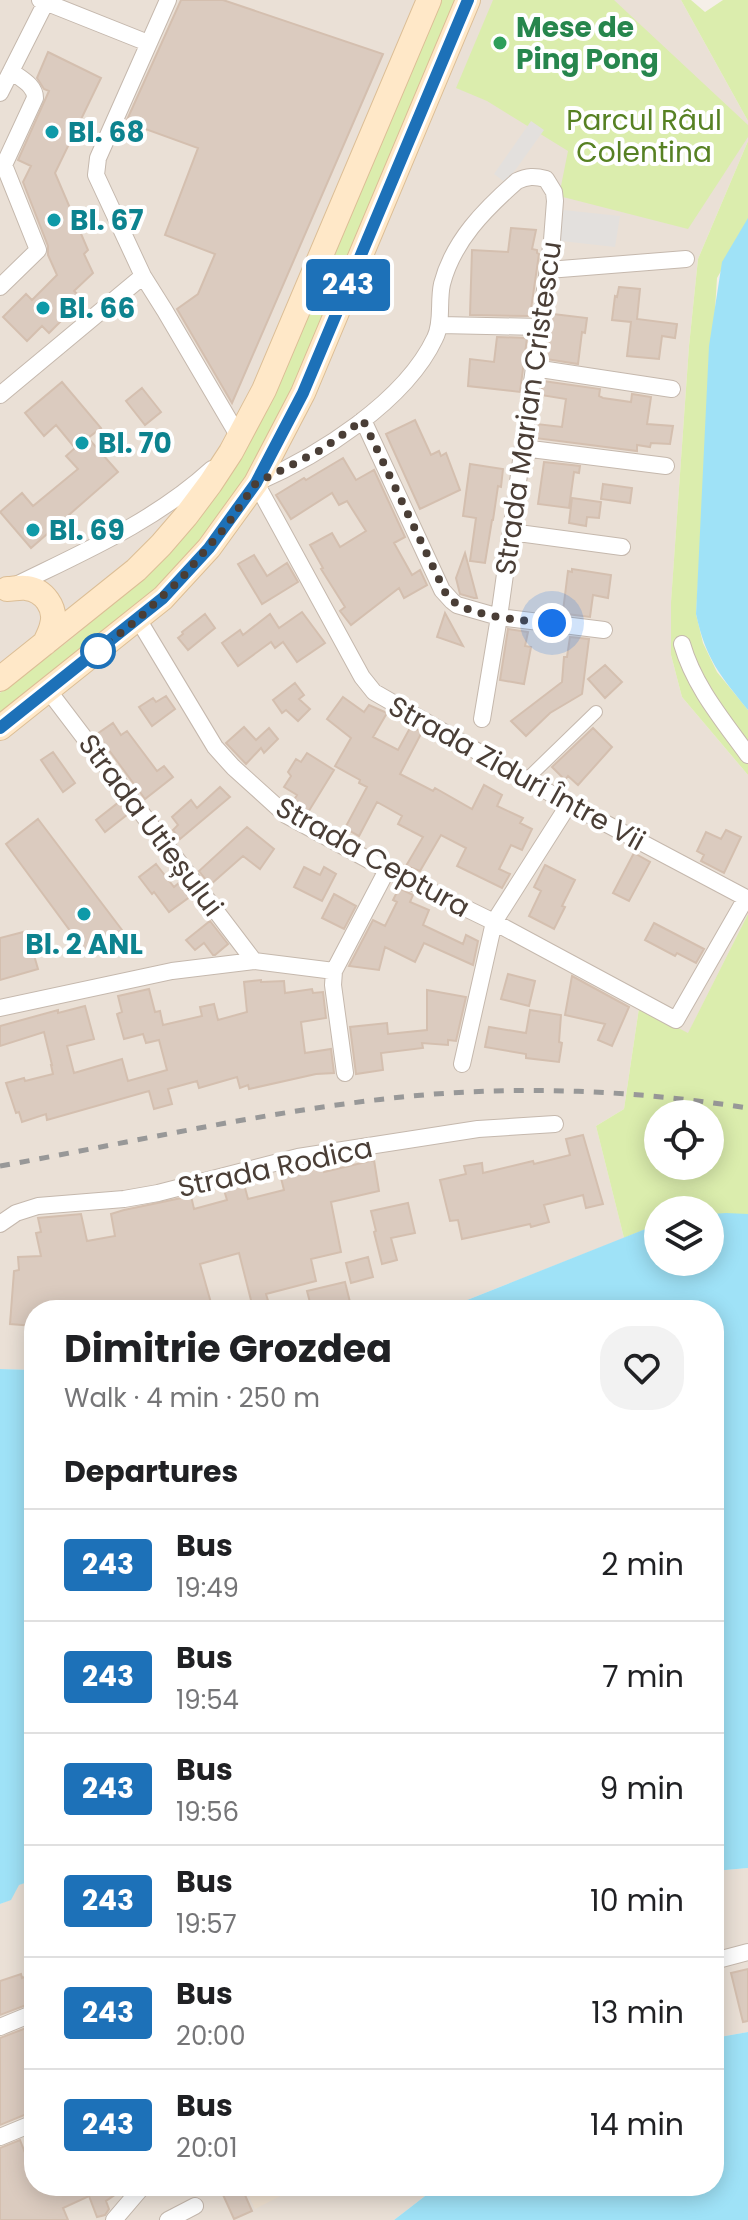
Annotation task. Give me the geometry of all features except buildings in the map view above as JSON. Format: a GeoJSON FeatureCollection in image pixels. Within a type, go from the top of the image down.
{"type":"FeatureCollection","features":[{"type":"Feature","properties":{"kind":"main road"},"geometry":{"type":"LineString","coordinates":[[0,679],[153,554],[186,516],[235,444],[264,390],[429,0]]}},
{"type":"Feature","properties":{"kind":"main road"},"geometry":{"type":"LineString","coordinates":[[0,728],[138,619],[181,579],[209,548],[256,483],[303,393],[468,0]]}},
{"type":"Feature","properties":{"kind":"main road"},"geometry":{"type":"LineString","coordinates":[[3,591],[28,588],[45,597],[53,616],[45,643]]}},
{"type":"Feature","properties":{"kind":"street"},"geometry":{"type":"LineString","coordinates":[[3,591],[143,521],[198,481],[235,444],[165,311],[143,276],[96,175],[98,158],[168,0]]}},
{"type":"Feature","properties":{"kind":"street"},"geometry":{"type":"LineString","coordinates":[[0,93],[43,1],[148,43]]}},
{"type":"Feature","properties":{"kind":"street"},"geometry":{"type":"LineString","coordinates":[[0,287],[38,250],[4,165],[35,98],[31,87],[11,71]]}},
{"type":"Feature","properties":{"kind":"street","name":"Strada Marian Cristescu"},"geometry":{"type":"LineString","coordinates":[[440,325],[445,275],[461,240],[501,195],[524,177],[546,179],[554,192],[554,224],[482,719]]}},
{"type":"Feature","properties":{"kind":"street"},"geometry":{"type":"LineString","coordinates":[[548,270],[686,259]]}},
{"type":"Feature","properties":{"kind":"street"},"geometry":{"type":"LineString","coordinates":[[0,395],[143,276]]}},
{"type":"Feature","properties":{"kind":"street"},"geometry":{"type":"LineString","coordinates":[[256,483],[321,450],[388,399],[415,369],[435,340],[440,325],[540,327]]}},
{"type":"Feature","properties":{"kind":"street"},"geometry":{"type":"LineString","coordinates":[[534,368],[672,389]]}},
{"type":"Feature","properties":{"kind":"street"},"geometry":{"type":"LineString","coordinates":[[363,420],[442,590],[457,605],[499,617],[604,630]]}},
{"type":"Feature","properties":{"kind":"street"},"geometry":{"type":"LineString","coordinates":[[523,448],[666,466]]}},
{"type":"Feature","properties":{"kind":"street","name":"Strada Ziduri Între Vii"},"geometry":{"type":"LineString","coordinates":[[256,483],[362,677],[374,692],[569,804],[747,899],[676,1020]]}},
{"type":"Feature","properties":{"kind":"street"},"geometry":{"type":"LineString","coordinates":[[511,532],[622,547]]}},
{"type":"Feature","properties":{"kind":"street","name":"Strada Ceptura"},"geometry":{"type":"LineString","coordinates":[[138,619],[204,730],[233,767],[286,815],[676,1020]]}},
{"type":"Feature","properties":{"kind":"street"},"geometry":{"type":"LineString","coordinates":[[682,644],[688,666],[698,685],[748,755]]}},
{"type":"Feature","properties":{"kind":"street","name":"Strada Utieșului"},"geometry":{"type":"LineString","coordinates":[[48,690],[254,961]]}},
{"type":"Feature","properties":{"kind":"street"},"geometry":{"type":"LineString","coordinates":[[526,780],[596,712]]}},
{"type":"Feature","properties":{"kind":"street"},"geometry":{"type":"LineString","coordinates":[[462,1064],[494,922],[569,804]]}},
{"type":"Feature","properties":{"kind":"street"},"geometry":{"type":"LineString","coordinates":[[345,1073],[333,985],[334,971],[387,870]]}},
{"type":"Feature","properties":{"kind":"street"},"geometry":{"type":"LineString","coordinates":[[0,1008],[172,971],[254,961],[334,971]]}},
{"type":"Feature","properties":{"kind":"street","name":"Strada Rodica"},"geometry":{"type":"LineString","coordinates":[[0,1224],[16,1213],[38,1206],[146,1195],[298,1157],[478,1129],[555,1124]]}},
{"type":"Feature","properties":{"kind":"street"},"geometry":{"type":"LineString","coordinates":[[724,1958],[748,1952]]}},
{"type":"Feature","properties":{"kind":"street"},"geometry":{"type":"LineString","coordinates":[[0,2027],[24,2017]]}},
{"type":"Feature","properties":{"kind":"street"},"geometry":{"type":"LineString","coordinates":[[0,2137],[24,2127]]}},
{"type":"Feature","properties":{"kind":"street"},"geometry":{"type":"LineString","coordinates":[[114,2220],[134,2196]]}},
{"type":"Feature","properties":{"kind":"street"},"geometry":{"type":"LineString","coordinates":[[168,2220],[195,2206]]}},
{"type":"Feature","properties":{"kind":"shaded area"},"geometry":{"type":"Polygon","coordinates":[[[0,0],[681,0],[748,121],[748,141],[698,259],[671,603],[671,655],[682,697],[748,775],[748,914],[688,1034],[639,1008],[624,1109],[596,1126],[624,1238],[467,1300],[24,1300],[24,1370],[0,1369],[0,0]]]}},
{"type":"Feature","properties":{"kind":"shaded area"},"geometry":{"type":"Polygon","coordinates":[[[531,121],[544,130],[506,183],[494,174],[531,121]]]}},
{"type":"Feature","properties":{"kind":"shaded area"},"geometry":{"type":"Polygon","coordinates":[[[554,209],[620,216],[615,247],[552,240],[554,209]]]}},
{"type":"Feature","properties":{"kind":"shaded area"},"geometry":{"type":"Polygon","coordinates":[[[748,1868],[748,2032],[724,2036],[724,1870],[748,1868]]]}},
{"type":"Feature","properties":{"kind":"shaded area"},"geometry":{"type":"Polygon","coordinates":[[[24,1883],[24,2196],[425,2196],[394,2220],[0,2220],[0,1904],[11,1899],[18,1885],[24,1883]]]}},
{"type":"Feature","properties":{"kind":"shaded area"},"geometry":{"type":"Polygon","coordinates":[[[249,2196],[280,2196],[255,2209],[249,2196]]]}},
{"type":"Feature","properties":{"kind":"green space"},"geometry":{"type":"Polygon","coordinates":[[[437,0],[457,0],[294,386],[256,461],[200,544],[161,585],[0,714],[0,693],[123,595],[195,520],[437,0]]]}},
{"type":"Feature","properties":{"kind":"green space","name":"Parcul Râul Colentina"},"geometry":{"type":"Polygon","coordinates":[[[493,0],[614,0],[748,125],[748,137],[688,229],[559,196],[568,151],[487,101],[456,88],[493,0]]]}},
{"type":"Feature","properties":{"kind":"green space"},"geometry":{"type":"Polygon","coordinates":[[[681,0],[691,0],[705,12],[723,0],[748,0],[748,121],[681,0]]]}},
{"type":"Feature","properties":{"kind":"green space"},"geometry":{"type":"Polygon","coordinates":[[[748,141],[748,224],[717,278],[696,614],[703,643],[717,672],[748,710],[748,775],[682,697],[671,655],[671,602],[698,259],[748,141]]]}},
{"type":"Feature","properties":{"kind":"green space"},"geometry":{"type":"Polygon","coordinates":[[[748,914],[748,1214],[724,1214],[724,1196],[644,1196],[644,1230],[624,1238],[596,1126],[624,1109],[639,1008],[688,1033],[748,914]]]}},
{"type":"Feature","properties":{"kind":"water"},"geometry":{"type":"Polygon","coordinates":[[[748,218],[748,710],[715,666],[704,643],[696,614],[709,346],[722,262],[748,218]]]}},
{"type":"Feature","properties":{"kind":"water"},"geometry":{"type":"Polygon","coordinates":[[[724,1213],[748,1214],[748,1868],[724,1870],[724,1300],[467,1300],[644,1230],[644,1276],[724,1276],[724,1213]]]}},
{"type":"Feature","properties":{"kind":"water"},"geometry":{"type":"Polygon","coordinates":[[[0,1369],[24,1370],[24,1883],[19,1885],[11,1900],[0,1904],[0,1369]]]}},
{"type":"Feature","properties":{"kind":"water"},"geometry":{"type":"Polygon","coordinates":[[[748,2032],[748,2220],[394,2220],[425,2196],[724,2196],[724,2036],[748,2032]]]}},
{"type":"Feature","properties":{"kind":"railway"},"geometry":{"type":"LineString","coordinates":[[0,1166],[301,1110],[445,1093],[532,1090],[619,1093],[748,1108]]}},
{"type":"Feature","properties":{"kind":"bus line","name":"243"},"geometry":{"type":"LineString","coordinates":[[0,728],[163,598],[209,548],[256,483],[303,393],[468,0]]}},
{"type":"Feature","properties":{"kind":"place","name":"Mese de Ping Pong"},"geometry":{"type":"Point","coordinates":[500,43]}},
{"type":"Feature","properties":{"kind":"place","name":"Bl. 68"},"geometry":{"type":"Point","coordinates":[52,132]}},
{"type":"Feature","properties":{"kind":"place","name":"Bl. 67"},"geometry":{"type":"Point","coordinates":[54,220]}},
{"type":"Feature","properties":{"kind":"place","name":"Bl. 66"},"geometry":{"type":"Point","coordinates":[43,308]}},
{"type":"Feature","properties":{"kind":"place","name":"Bl. 70"},"geometry":{"type":"Point","coordinates":[82,443]}},
{"type":"Feature","properties":{"kind":"place","name":"Bl. 69"},"geometry":{"type":"Point","coordinates":[33,530]}},
{"type":"Feature","properties":{"kind":"place","name":"Bl. 2 ANL"},"geometry":{"type":"Point","coordinates":[84,914]}},
{"type":"Feature","properties":{"kind":"route"},"geometry":{"type":"LineString","coordinates":[[98,651],[163,598],[181,579],[227,525],[256,483],[321,450],[363,420],[447,596],[457,605],[499,617],[552,623]]}}]}
